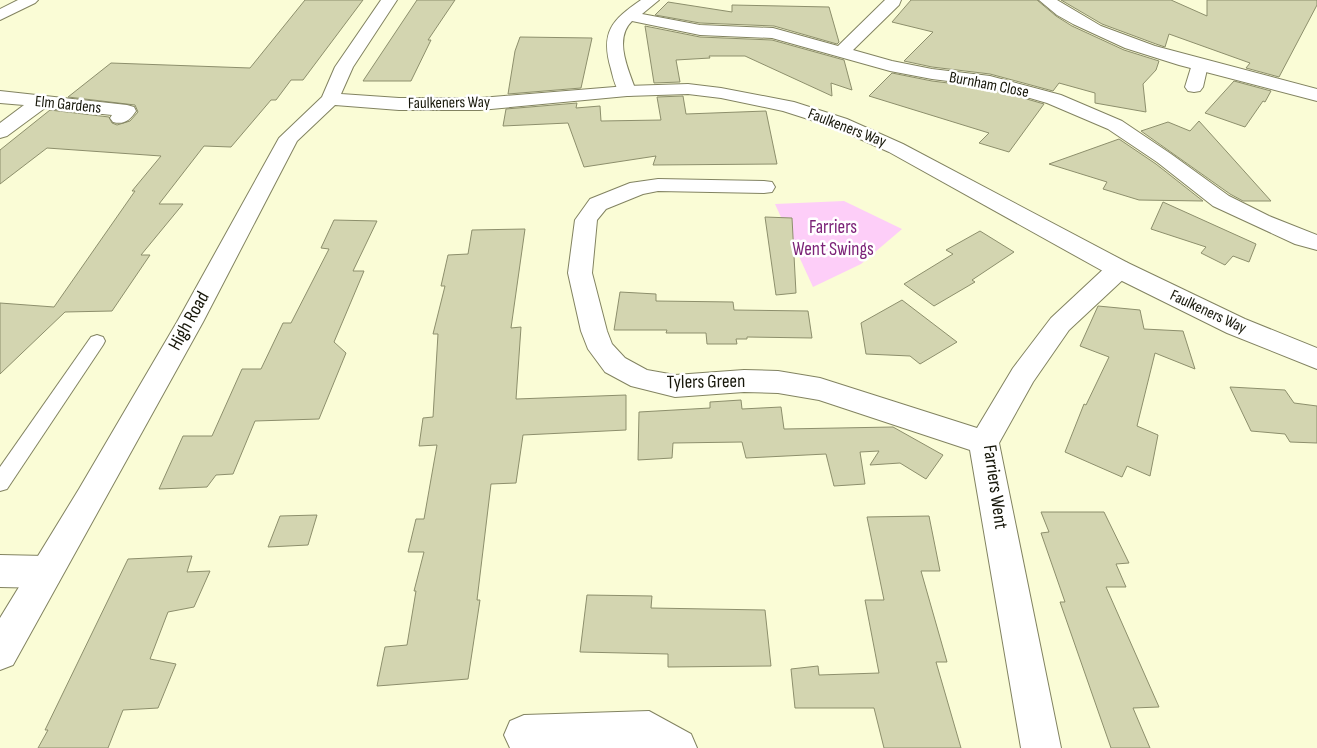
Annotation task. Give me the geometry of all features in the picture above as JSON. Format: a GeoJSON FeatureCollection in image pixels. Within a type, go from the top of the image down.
{"type":"FeatureCollection","features":[{"type":"Feature","properties":{"kind":"street"},"geometry":{"type":"LineString","coordinates":[[0,15],[30,0]]}},
{"type":"Feature","properties":{"kind":"street","name":"High Road"},"geometry":{"type":"LineString","coordinates":[[0,652],[176,347],[289,138],[330,99],[344,67],[389,0]]}},
{"type":"Feature","properties":{"kind":"street"},"geometry":{"type":"LineString","coordinates":[[627,91],[615,48],[615,36],[619,26],[629,16],[651,0]]}},
{"type":"Feature","properties":{"kind":"street"},"geometry":{"type":"LineString","coordinates":[[842,51],[894,2],[893,0]]}},
{"type":"Feature","properties":{"kind":"street"},"geometry":{"type":"LineString","coordinates":[[1047,0],[1057,9],[1087,26],[1129,44],[1199,65],[1317,95]]}},
{"type":"Feature","properties":{"kind":"street","name":"Burnham Close"},"geometry":{"type":"LineString","coordinates":[[629,16],[700,30],[773,33],[890,66],[990,82],[1054,99],[1115,124],[1221,201],[1260,221],[1302,239],[1317,243]]}},
{"type":"Feature","properties":{"kind":"street"},"geometry":{"type":"LineString","coordinates":[[1194,87],[1199,65]]}},
{"type":"Feature","properties":{"kind":"street","name":"Faulkeners Way"},"geometry":{"type":"LineString","coordinates":[[330,99],[400,104],[480,104],[627,91],[688,89],[721,93],[787,106],[840,123],[896,148],[1119,269],[1236,326],[1317,359]]}},
{"type":"Feature","properties":{"kind":"street","name":"Elm Gardens"},"geometry":{"type":"LineString","coordinates":[[0,97],[127,111],[120,118]]}},
{"type":"Feature","properties":{"kind":"street"},"geometry":{"type":"LineString","coordinates":[[0,132],[41,102]]}},
{"type":"Feature","properties":{"kind":"street","name":"Tylers Green"},"geometry":{"type":"LineString","coordinates":[[764,187],[658,185],[638,188],[598,204],[586,220],[580,273],[594,331],[601,349],[615,365],[641,379],[675,386],[744,381],[778,382],[820,389],[984,442]]}},
{"type":"Feature","properties":{"kind":"street","name":"Farriers Went"},"geometry":{"type":"LineString","coordinates":[[1041,748],[984,442],[1023,375],[1060,324],[1119,269]]}},
{"type":"Feature","properties":{"kind":"street"},"geometry":{"type":"LineString","coordinates":[[0,570],[46,572]]}},
{"type":"Feature","properties":{"kind":"street"},"geometry":{"type":"LineString","coordinates":[[524,735],[649,731],[677,748]]}},
{"type":"Feature","properties":{"kind":"lane"},"geometry":{"type":"LineString","coordinates":[[0,483],[97,341]]}},
{"type":"Feature","properties":{"kind":"green space","name":"Farriers Went Swings"},"geometry":{"type":"Polygon","coordinates":[[[844,201],[902,229],[861,264],[813,287],[775,204],[844,201]]]}},
{"type":"Feature","properties":{"kind":"building"},"geometry":{"type":"Polygon","coordinates":[[[305,0],[363,0],[303,80],[291,80],[276,100],[271,100],[231,147],[204,146],[159,204],[183,204],[141,255],[150,255],[112,311],[65,312],[0,374],[0,303],[54,307],[135,191],[132,191],[161,156],[47,148],[0,184],[0,150],[50,110],[109,117],[112,123],[117,125],[130,121],[138,112],[135,105],[68,97],[111,63],[250,68],[305,0]]]}},
{"type":"Feature","properties":{"kind":"building"},"geometry":{"type":"Polygon","coordinates":[[[417,0],[455,0],[428,40],[431,40],[411,81],[363,81],[417,0]]]}},
{"type":"Feature","properties":{"kind":"building"},"geometry":{"type":"Polygon","coordinates":[[[911,0],[1037,0],[1056,16],[1072,26],[1124,50],[1159,61],[1156,70],[1143,84],[1146,112],[1095,103],[1095,93],[1059,83],[1053,91],[990,74],[932,67],[904,61],[933,32],[892,22],[911,0]]]}},
{"type":"Feature","properties":{"kind":"building"},"geometry":{"type":"Polygon","coordinates":[[[1061,0],[1171,0],[1207,16],[1207,0],[1317,0],[1317,5],[1279,77],[1246,68],[1250,63],[1169,34],[1165,47],[1156,44],[1102,24],[1061,0]]]}},
{"type":"Feature","properties":{"kind":"building"},"geometry":{"type":"Polygon","coordinates":[[[668,2],[732,12],[732,5],[829,7],[839,42],[837,44],[774,26],[700,23],[655,15],[668,2]]]}},
{"type":"Feature","properties":{"kind":"building"},"geometry":{"type":"Polygon","coordinates":[[[645,26],[700,37],[772,40],[844,60],[852,90],[831,83],[832,96],[745,56],[709,56],[710,58],[676,60],[680,82],[654,83],[645,26]]]}},
{"type":"Feature","properties":{"kind":"building"},"geometry":{"type":"Polygon","coordinates":[[[520,37],[592,38],[581,88],[508,94],[515,51],[520,37]]]}},
{"type":"Feature","properties":{"kind":"building"},"geometry":{"type":"Polygon","coordinates":[[[892,73],[932,81],[989,88],[1044,104],[1009,152],[979,143],[989,133],[869,96],[892,73]]]}},
{"type":"Feature","properties":{"kind":"building"},"geometry":{"type":"Polygon","coordinates":[[[1234,81],[1271,91],[1265,102],[1263,101],[1245,127],[1205,113],[1234,81]]]}},
{"type":"Feature","properties":{"kind":"building"},"geometry":{"type":"Polygon","coordinates":[[[683,96],[686,114],[766,111],[777,164],[653,165],[656,156],[584,167],[568,123],[503,126],[506,109],[577,103],[576,108],[600,106],[601,121],[661,120],[657,97],[683,96]]]}},
{"type":"Feature","properties":{"kind":"building"},"geometry":{"type":"Polygon","coordinates":[[[1199,121],[1271,201],[1243,201],[1230,194],[1141,131],[1168,122],[1190,131],[1199,121]]]}},
{"type":"Feature","properties":{"kind":"building"},"geometry":{"type":"Polygon","coordinates":[[[1119,139],[1156,164],[1203,201],[1139,200],[1103,189],[1107,182],[1049,164],[1119,139]]]}},
{"type":"Feature","properties":{"kind":"building"},"geometry":{"type":"Polygon","coordinates":[[[1163,202],[1256,244],[1249,262],[1233,256],[1225,265],[1201,253],[1206,247],[1151,229],[1163,202]]]}},
{"type":"Feature","properties":{"kind":"building"},"geometry":{"type":"Polygon","coordinates":[[[765,217],[792,218],[796,293],[776,295],[765,217]]]}},
{"type":"Feature","properties":{"kind":"building"},"geometry":{"type":"Polygon","coordinates":[[[334,220],[377,221],[353,271],[364,271],[334,342],[346,353],[319,419],[255,421],[233,474],[216,475],[207,487],[159,489],[183,436],[212,436],[242,369],[261,369],[283,323],[291,323],[329,249],[321,248],[334,220]]]}},
{"type":"Feature","properties":{"kind":"building"},"geometry":{"type":"Polygon","coordinates":[[[525,229],[511,328],[521,327],[516,399],[626,395],[626,430],[523,435],[516,483],[491,484],[477,600],[480,600],[468,679],[377,686],[385,647],[407,645],[416,591],[414,591],[424,552],[408,552],[416,519],[424,519],[437,445],[419,446],[423,418],[433,417],[438,334],[433,334],[445,286],[441,286],[448,255],[468,254],[472,230],[525,229]]]}},
{"type":"Feature","properties":{"kind":"building"},"geometry":{"type":"Polygon","coordinates":[[[980,231],[1014,252],[972,280],[975,282],[934,306],[904,284],[953,254],[946,250],[980,231]]]}},
{"type":"Feature","properties":{"kind":"building"},"geometry":{"type":"Polygon","coordinates":[[[620,292],[656,294],[656,301],[733,302],[734,310],[808,311],[812,338],[747,337],[747,339],[736,339],[737,344],[707,344],[706,333],[666,333],[667,330],[614,330],[620,292]]]}},
{"type":"Feature","properties":{"kind":"building"},"geometry":{"type":"Polygon","coordinates":[[[902,300],[957,342],[920,364],[910,356],[866,354],[861,323],[902,300]]]}},
{"type":"Feature","properties":{"kind":"building"},"geometry":{"type":"Polygon","coordinates":[[[1098,306],[1140,310],[1144,329],[1183,331],[1195,369],[1155,353],[1137,426],[1158,435],[1150,476],[1127,466],[1122,477],[1065,452],[1084,404],[1086,405],[1109,357],[1080,346],[1098,306]]]}},
{"type":"Feature","properties":{"kind":"building"},"geometry":{"type":"Polygon","coordinates":[[[1230,387],[1285,390],[1294,403],[1317,406],[1317,443],[1290,442],[1285,434],[1251,431],[1230,387]]]}},
{"type":"Feature","properties":{"kind":"building"},"geometry":{"type":"Polygon","coordinates":[[[741,400],[742,409],[781,407],[784,429],[893,427],[943,455],[926,479],[900,463],[870,465],[879,451],[860,452],[865,484],[834,486],[826,454],[746,458],[742,442],[673,443],[672,458],[638,460],[639,412],[710,408],[710,402],[741,400]]]}},
{"type":"Feature","properties":{"kind":"building"},"geometry":{"type":"Polygon","coordinates":[[[1041,512],[1104,512],[1129,563],[1116,564],[1126,587],[1106,587],[1159,707],[1133,708],[1150,748],[1111,748],[1060,602],[1065,602],[1041,533],[1049,532],[1041,512]]]}},
{"type":"Feature","properties":{"kind":"building"},"geometry":{"type":"Polygon","coordinates":[[[317,515],[308,545],[268,547],[280,516],[317,515]]]}},
{"type":"Feature","properties":{"kind":"building"},"geometry":{"type":"Polygon","coordinates":[[[929,516],[940,571],[921,571],[947,662],[936,662],[961,748],[884,748],[874,708],[795,708],[791,669],[818,666],[819,675],[879,673],[865,600],[884,600],[867,517],[929,516]]]}},
{"type":"Feature","properties":{"kind":"building"},"geometry":{"type":"Polygon","coordinates":[[[192,556],[187,572],[210,571],[194,607],[168,612],[150,659],[176,664],[158,708],[123,710],[108,748],[38,748],[128,559],[192,556]]]}},
{"type":"Feature","properties":{"kind":"building"},"geometry":{"type":"Polygon","coordinates":[[[587,595],[652,596],[651,608],[765,610],[771,666],[668,667],[668,654],[580,652],[587,595]]]}}]}
